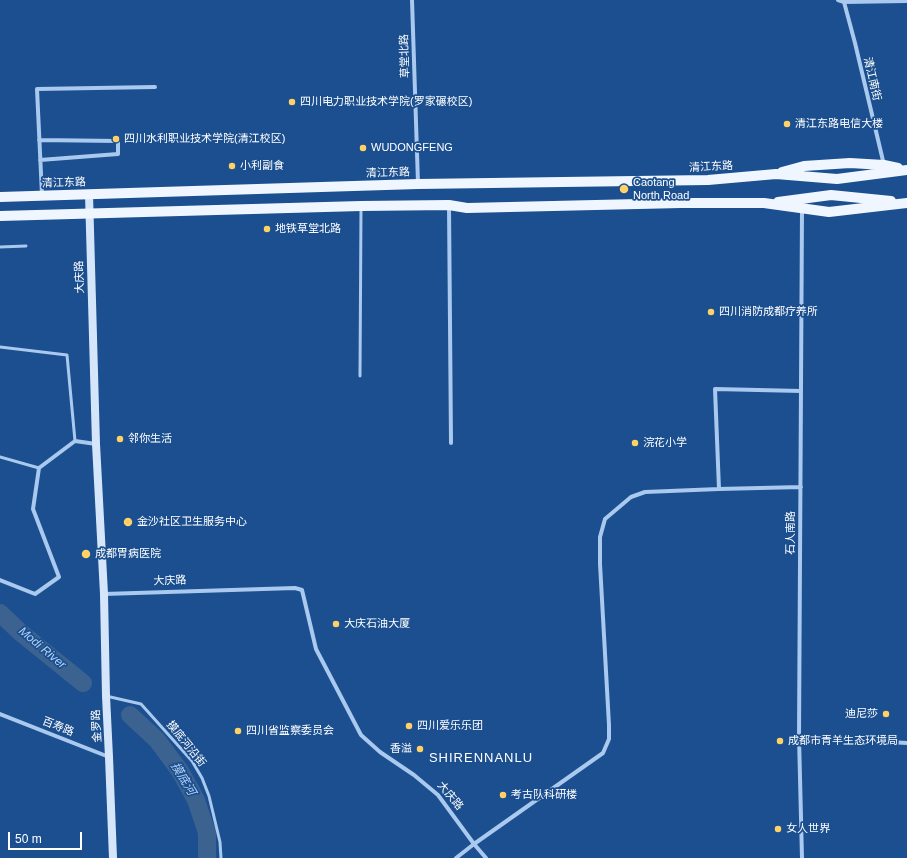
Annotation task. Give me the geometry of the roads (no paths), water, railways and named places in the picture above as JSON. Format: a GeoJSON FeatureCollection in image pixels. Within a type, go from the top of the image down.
{"type":"FeatureCollection","features":[{"type":"Feature","properties":{"kind":"main road","name":"清江东路"},"geometry":{"type":"LineString","coordinates":[[776,174],[804,166],[850,163],[884,165],[907,170]]}},
{"type":"Feature","properties":{"kind":"main road","name":"清江东路"},"geometry":{"type":"LineString","coordinates":[[0,197],[418,184],[708,180],[776,174],[837,179],[907,170]]}},
{"type":"Feature","properties":{"kind":"main road"},"geometry":{"type":"LineString","coordinates":[[764,203],[831,194],[907,203]]}},
{"type":"Feature","properties":{"kind":"main road"},"geometry":{"type":"LineString","coordinates":[[0,216],[449,204],[467,208],[673,203],[764,203],[829,212],[907,203]]}},
{"type":"Feature","properties":{"kind":"street","name":"草堂北路"},"geometry":{"type":"LineString","coordinates":[[412,0],[418,184]]}},
{"type":"Feature","properties":{"kind":"street"},"geometry":{"type":"LineString","coordinates":[[838,0],[907,1]]}},
{"type":"Feature","properties":{"kind":"street","name":"清江南街"},"geometry":{"type":"LineString","coordinates":[[843,1],[855,43],[884,165]]}},
{"type":"Feature","properties":{"kind":"street"},"geometry":{"type":"LineString","coordinates":[[42,196],[37,89],[155,87]]}},
{"type":"Feature","properties":{"kind":"street"},"geometry":{"type":"LineString","coordinates":[[39,140],[118,142],[118,154],[40,160]]}},
{"type":"Feature","properties":{"kind":"street","name":"大庆路"},"geometry":{"type":"LineString","coordinates":[[89,194],[96,444],[104,594],[295,588],[302,590],[316,649],[361,735],[380,752],[414,775],[438,795],[486,858]]}},
{"type":"Feature","properties":{"kind":"street"},"geometry":{"type":"LineString","coordinates":[[449,204],[451,443]]}},
{"type":"Feature","properties":{"kind":"street","name":"石人南路"},"geometry":{"type":"LineString","coordinates":[[802,208],[799,737],[802,858]]}},
{"type":"Feature","properties":{"kind":"street"},"geometry":{"type":"LineString","coordinates":[[719,489],[714,389],[801,391]]}},
{"type":"Feature","properties":{"kind":"street"},"geometry":{"type":"LineString","coordinates":[[0,580],[35,594],[59,577],[33,509],[39,468],[75,441],[96,444]]}},
{"type":"Feature","properties":{"kind":"street"},"geometry":{"type":"LineString","coordinates":[[456,858],[603,753],[609,739],[600,564],[600,537],[606,519],[631,497],[645,492],[800,487]]}},
{"type":"Feature","properties":{"kind":"street","name":"金罗路"},"geometry":{"type":"LineString","coordinates":[[104,594],[112,858]]}},
{"type":"Feature","properties":{"kind":"street","name":"百寿路"},"geometry":{"type":"LineString","coordinates":[[0,714],[110,757]]}},
{"type":"Feature","properties":{"kind":"street"},"geometry":{"type":"LineString","coordinates":[[799,737],[907,743]]}},
{"type":"Feature","properties":{"kind":"lane"},"geometry":{"type":"LineString","coordinates":[[360,376],[361,206]]}},
{"type":"Feature","properties":{"kind":"lane"},"geometry":{"type":"LineString","coordinates":[[0,247],[26,246]]}},
{"type":"Feature","properties":{"kind":"lane"},"geometry":{"type":"LineString","coordinates":[[0,347],[67,355],[75,441]]}},
{"type":"Feature","properties":{"kind":"lane"},"geometry":{"type":"LineString","coordinates":[[0,457],[39,468]]}},
{"type":"Feature","properties":{"kind":"lane","name":"摸底河沿街"},"geometry":{"type":"LineString","coordinates":[[106,696],[141,704],[192,761],[202,778],[209,796],[220,842],[220,858]]}},
{"type":"Feature","properties":{"kind":"waterway","name":"Modi River"},"geometry":{"type":"LineString","coordinates":[[0,613],[20,632],[83,683]]}},
{"type":"Feature","properties":{"kind":"waterway","name":"摸底河"},"geometry":{"type":"LineString","coordinates":[[130,715],[157,740],[180,771],[196,800],[207,833],[207,858]]}},
{"type":"Feature","properties":{"kind":"place","name":"四川电力职业技术学院(罗家碾校区)"},"geometry":{"type":"Point","coordinates":[292,102]}},
{"type":"Feature","properties":{"kind":"place","name":"清江东路电信大楼"},"geometry":{"type":"Point","coordinates":[787,124]}},
{"type":"Feature","properties":{"kind":"place","name":"四川水利职业技术学院(清江校区)"},"geometry":{"type":"Point","coordinates":[116,139]}},
{"type":"Feature","properties":{"kind":"place","name":"WUDONGFENG"},"geometry":{"type":"Point","coordinates":[363,148]}},
{"type":"Feature","properties":{"kind":"place","name":"小利副食"},"geometry":{"type":"Point","coordinates":[232,166]}},
{"type":"Feature","properties":{"kind":"place","name":"Caotang North Road"},"geometry":{"type":"Point","coordinates":[624,189]}},
{"type":"Feature","properties":{"kind":"place","name":"地铁草堂北路"},"geometry":{"type":"Point","coordinates":[267,229]}},
{"type":"Feature","properties":{"kind":"place","name":"四川消防成都疗养所"},"geometry":{"type":"Point","coordinates":[711,312]}},
{"type":"Feature","properties":{"kind":"place","name":"邻你生活"},"geometry":{"type":"Point","coordinates":[120,439]}},
{"type":"Feature","properties":{"kind":"place","name":"浣花小学"},"geometry":{"type":"Point","coordinates":[635,443]}},
{"type":"Feature","properties":{"kind":"place","name":"金沙社区卫生服务中心"},"geometry":{"type":"Point","coordinates":[128,522]}},
{"type":"Feature","properties":{"kind":"place","name":"成都胃病医院"},"geometry":{"type":"Point","coordinates":[86,554]}},
{"type":"Feature","properties":{"kind":"place","name":"大庆石油大厦"},"geometry":{"type":"Point","coordinates":[336,624]}},
{"type":"Feature","properties":{"kind":"place","name":"迪尼莎"},"geometry":{"type":"Point","coordinates":[886,714]}},
{"type":"Feature","properties":{"kind":"place","name":"四川爱乐乐团"},"geometry":{"type":"Point","coordinates":[409,726]}},
{"type":"Feature","properties":{"kind":"place","name":"四川省监察委员会"},"geometry":{"type":"Point","coordinates":[238,731]}},
{"type":"Feature","properties":{"kind":"place","name":"成都市青羊生态环境局"},"geometry":{"type":"Point","coordinates":[780,741]}},
{"type":"Feature","properties":{"kind":"place","name":"香溢"},"geometry":{"type":"Point","coordinates":[420,749]}},
{"type":"Feature","properties":{"kind":"place","name":"考古队科研楼"},"geometry":{"type":"Point","coordinates":[503,795]}},
{"type":"Feature","properties":{"kind":"place","name":"女人世界"},"geometry":{"type":"Point","coordinates":[778,829]}},
{"type":"Feature","properties":{"kind":"district","name":"SHIRENNANLU"},"geometry":{"type":"Point","coordinates":[481,758]}}]}
